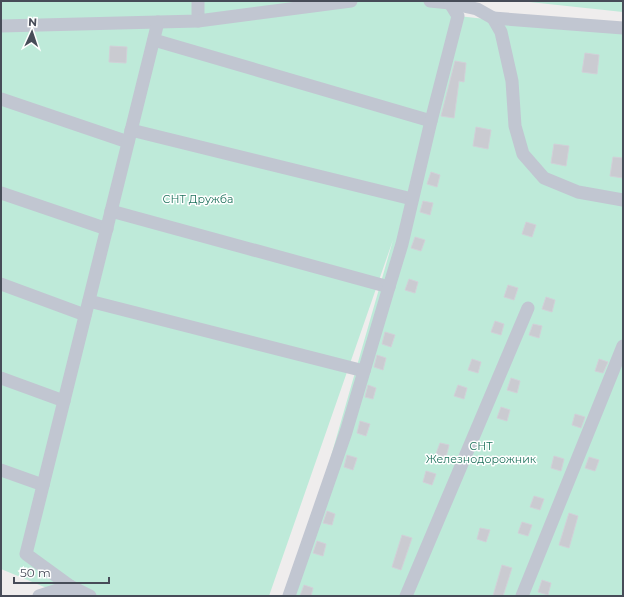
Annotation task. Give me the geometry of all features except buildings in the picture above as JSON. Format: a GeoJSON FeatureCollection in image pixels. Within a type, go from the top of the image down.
{"type":"FeatureCollection","features":[{"type":"Feature","properties":{"kind":"street"},"geometry":{"type":"LineString","coordinates":[[198,1],[198,21]]}},
{"type":"Feature","properties":{"kind":"street"},"geometry":{"type":"LineString","coordinates":[[1,26],[198,21],[351,1]]}},
{"type":"Feature","properties":{"kind":"street"},"geometry":{"type":"LineString","coordinates":[[430,1],[450,3],[477,9],[494,18],[623,28]]}},
{"type":"Feature","properties":{"kind":"street"},"geometry":{"type":"LineString","coordinates":[[290,596],[346,432],[402,244],[458,16],[450,3]]}},
{"type":"Feature","properties":{"kind":"street"},"geometry":{"type":"LineString","coordinates":[[494,18],[501,32],[512,81],[515,126],[523,154],[544,178],[578,192],[623,200]]}},
{"type":"Feature","properties":{"kind":"street"},"geometry":{"type":"LineString","coordinates":[[71,591],[26,554],[158,22]]}},
{"type":"Feature","properties":{"kind":"street"},"geometry":{"type":"LineString","coordinates":[[154,40],[431,121]]}},
{"type":"Feature","properties":{"kind":"street"},"geometry":{"type":"LineString","coordinates":[[1,99],[130,136],[412,199]]}},
{"type":"Feature","properties":{"kind":"street"},"geometry":{"type":"LineString","coordinates":[[1,193],[106,229]]}},
{"type":"Feature","properties":{"kind":"street"},"geometry":{"type":"LineString","coordinates":[[111,211],[389,287]]}},
{"type":"Feature","properties":{"kind":"street"},"geometry":{"type":"LineString","coordinates":[[1,284],[85,315]]}},
{"type":"Feature","properties":{"kind":"street"},"geometry":{"type":"LineString","coordinates":[[89,300],[364,371]]}},
{"type":"Feature","properties":{"kind":"street"},"geometry":{"type":"LineString","coordinates":[[406,596],[528,308]]}},
{"type":"Feature","properties":{"kind":"street"},"geometry":{"type":"LineString","coordinates":[[522,596],[623,346]]}},
{"type":"Feature","properties":{"kind":"street"},"geometry":{"type":"LineString","coordinates":[[1,378],[64,401]]}},
{"type":"Feature","properties":{"kind":"street"},"geometry":{"type":"LineString","coordinates":[[1,470],[43,485]]}},
{"type":"Feature","properties":{"kind":"street"},"geometry":{"type":"LineString","coordinates":[[39,596],[71,591],[90,596]]}},
{"type":"Feature","properties":{"kind":"green space","name":"СНТ Дружба"},"geometry":{"type":"Polygon","coordinates":[[[1,1],[459,1],[409,187],[458,16],[623,34],[623,596],[291,596],[393,240],[269,596],[66,596],[1,569],[1,1]]]}},
{"type":"Feature","properties":{"kind":"green space"},"geometry":{"type":"Polygon","coordinates":[[[520,1],[623,1],[623,12],[520,1]]]}},
{"type":"Feature","properties":{"kind":"park label","name":"СНТ Железнодорожник"},"geometry":{"type":"Point","coordinates":[481,452]}}]}
